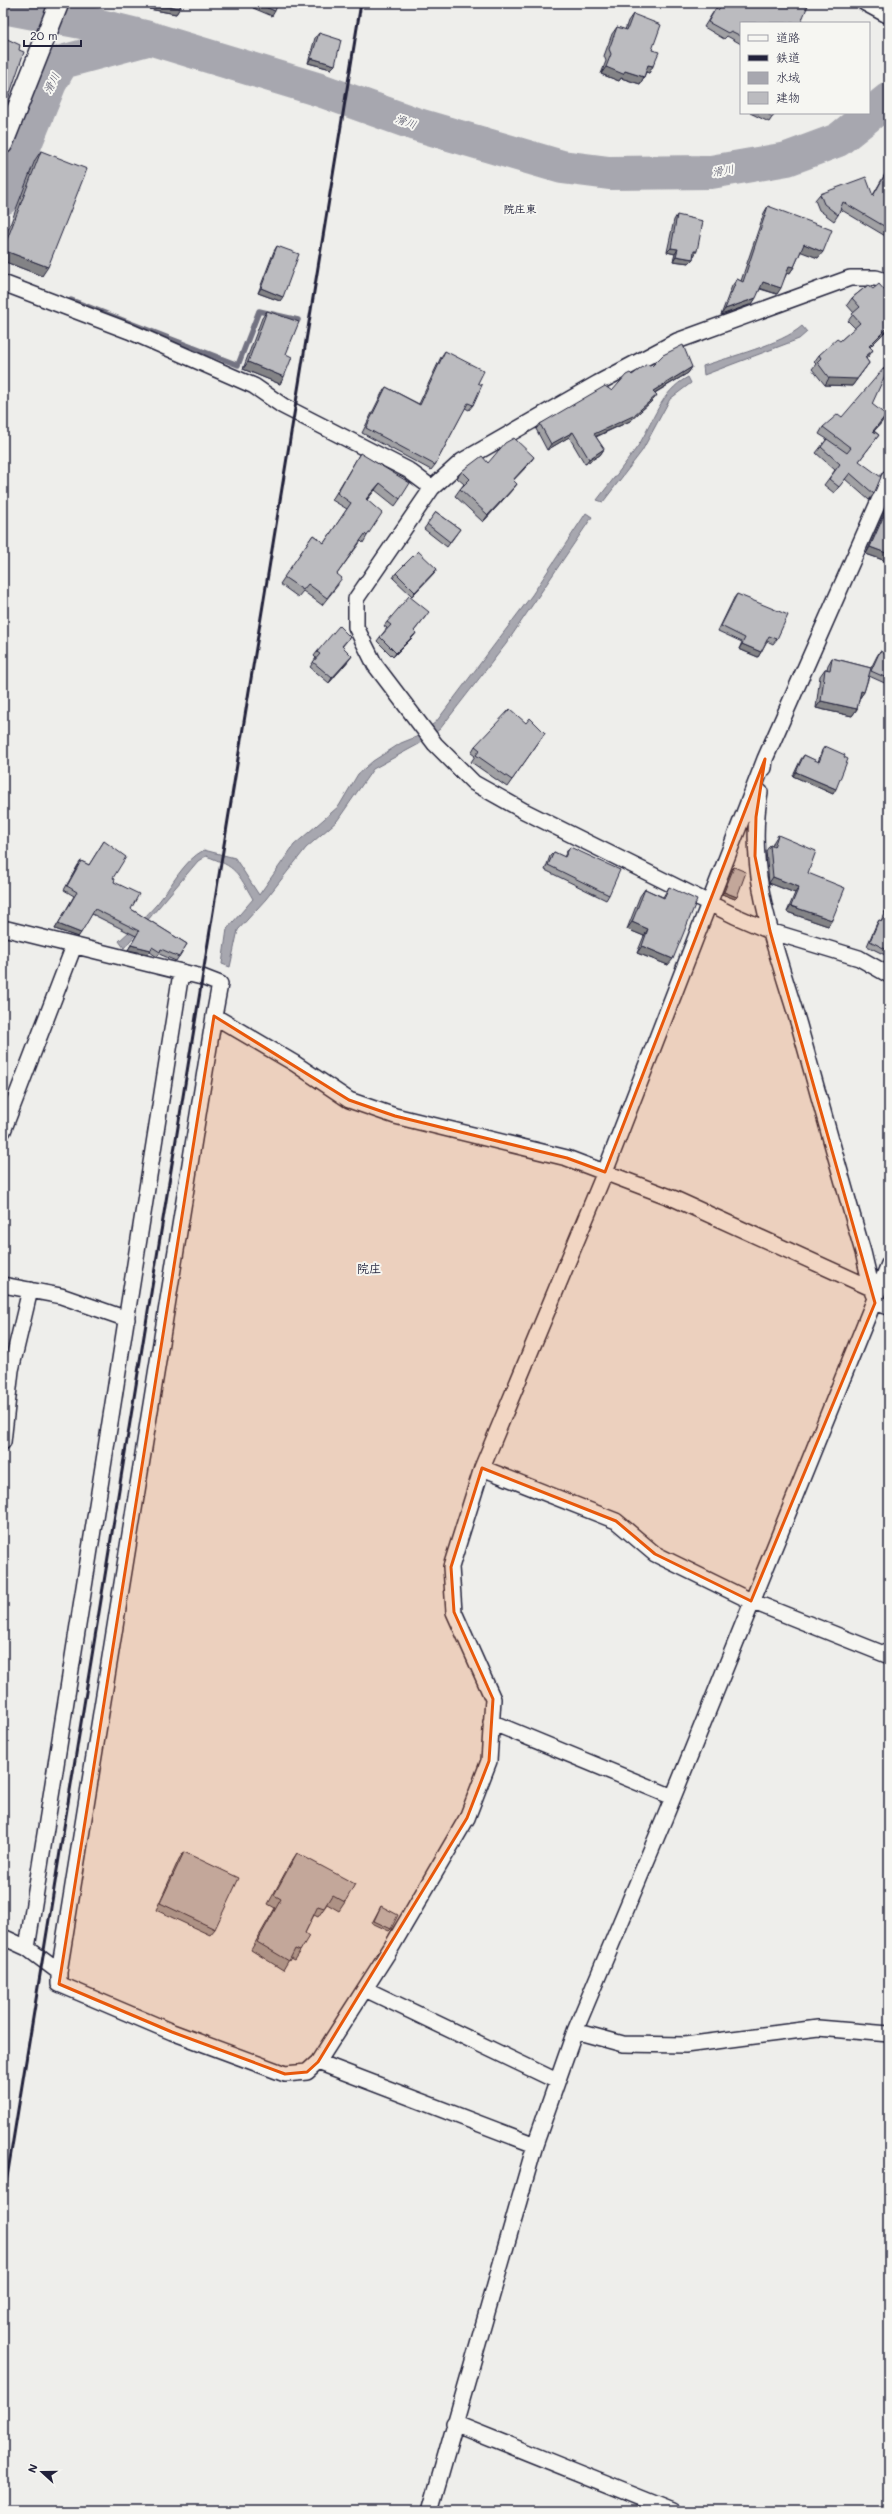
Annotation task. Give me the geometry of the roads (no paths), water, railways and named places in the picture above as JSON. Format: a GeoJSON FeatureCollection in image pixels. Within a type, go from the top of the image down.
{"type":"FeatureCollection","features":[{"type":"Feature","properties":{"kind":"street"},"geometry":{"type":"LineString","coordinates":[[3,144],[58,3]]}},
{"type":"Feature","properties":{"kind":"street"},"geometry":{"type":"LineString","coordinates":[[865,3],[889,16]]}},
{"type":"Feature","properties":{"kind":"street"},"geometry":{"type":"LineString","coordinates":[[889,282],[876,278],[850,278],[678,341],[598,383],[462,461],[432,488],[356,599],[356,628],[375,665],[435,744],[474,783],[524,811],[710,904],[770,931],[859,958],[889,975]]}},
{"type":"Feature","properties":{"kind":"street"},"geometry":{"type":"LineString","coordinates":[[3,283],[129,331],[254,386],[283,406],[408,470],[432,488]]}},
{"type":"Feature","properties":{"kind":"street"},"geometry":{"type":"LineString","coordinates":[[3,928],[181,972],[220,984],[59,1972],[59,1984],[172,2032],[285,2074],[307,2072],[318,2062],[365,1989],[467,1818],[489,1761],[493,1699],[454,1612],[451,1567],[482,1468],[605,1172],[766,759],[889,478]]}},
{"type":"Feature","properties":{"kind":"street"},"geometry":{"type":"LineString","coordinates":[[766,759],[756,817],[755,856],[770,931],[792,1000],[878,1299]]}},
{"type":"Feature","properties":{"kind":"street"},"geometry":{"type":"LineString","coordinates":[[3,1131],[74,946]]}},
{"type":"Feature","properties":{"kind":"street"},"geometry":{"type":"LineString","coordinates":[[27,1948],[181,972]]}},
{"type":"Feature","properties":{"kind":"street"},"geometry":{"type":"LineString","coordinates":[[214,1016],[294,1063],[349,1100],[395,1116],[567,1158],[605,1172],[675,1199],[878,1299]]}},
{"type":"Feature","properties":{"kind":"street"},"geometry":{"type":"LineString","coordinates":[[430,2511],[535,2145],[575,2032],[673,1797],[751,1601],[878,1299],[889,1264]]}},
{"type":"Feature","properties":{"kind":"street"},"geometry":{"type":"LineString","coordinates":[[3,1285],[60,1296],[127,1319]]}},
{"type":"Feature","properties":{"kind":"street"},"geometry":{"type":"LineString","coordinates":[[3,1442],[11,1370],[30,1290]]}},
{"type":"Feature","properties":{"kind":"street"},"geometry":{"type":"LineString","coordinates":[[482,1468],[616,1521],[654,1554],[751,1601],[889,1656]]}},
{"type":"Feature","properties":{"kind":"street"},"geometry":{"type":"LineString","coordinates":[[492,1722],[673,1797]]}},
{"type":"Feature","properties":{"kind":"street"},"geometry":{"type":"LineString","coordinates":[[3,1937],[27,1948],[59,1972]]}},
{"type":"Feature","properties":{"kind":"street"},"geometry":{"type":"LineString","coordinates":[[365,1989],[557,2082]]}},
{"type":"Feature","properties":{"kind":"street"},"geometry":{"type":"LineString","coordinates":[[575,2032],[623,2044],[685,2045],[818,2028],[889,2034]]}},
{"type":"Feature","properties":{"kind":"street"},"geometry":{"type":"LineString","coordinates":[[318,2062],[535,2145]]}},
{"type":"Feature","properties":{"kind":"street"},"geometry":{"type":"LineString","coordinates":[[454,2423],[673,2511]]}},
{"type":"Feature","properties":{"kind":"water"},"geometry":{"type":"Polygon","coordinates":[[[802,326],[807,332],[799,339],[704,375],[703,366],[782,339],[802,326]]]}},
{"type":"Feature","properties":{"kind":"water"},"geometry":{"type":"Polygon","coordinates":[[[688,377],[691,383],[670,399],[642,451],[603,502],[597,500],[638,446],[664,399],[678,383],[688,377]]]}},
{"type":"Feature","properties":{"kind":"water"},"geometry":{"type":"Polygon","coordinates":[[[586,513],[592,517],[506,644],[440,729],[419,744],[373,769],[337,821],[306,848],[266,899],[238,930],[230,967],[222,964],[227,929],[253,899],[239,876],[230,867],[206,856],[198,861],[124,948],[119,941],[157,904],[184,867],[204,850],[235,858],[259,895],[294,845],[339,806],[358,774],[373,761],[401,743],[416,737],[436,722],[532,595],[586,513]]]}},
{"type":"Feature","properties":{"kind":"waterway","name":"滑川"},"geometry":{"type":"LineString","coordinates":[[3,7],[92,24],[149,38],[320,90],[415,124],[562,167],[609,173],[711,172],[787,159],[838,140],[889,99]]}},
{"type":"Feature","properties":{"kind":"waterway","name":"滑川"},"geometry":{"type":"LineString","coordinates":[[3,198],[50,83],[62,62],[147,39]]}},
{"type":"Feature","properties":{"kind":"waterway"},"geometry":{"type":"LineString","coordinates":[[71,300],[238,365],[259,311],[298,320]]}},
{"type":"Feature","properties":{"kind":"railway"},"geometry":{"type":"LineString","coordinates":[[3,2202],[361,3]]}},
{"type":"Feature","properties":{"kind":"district","name":"院庄東"},"geometry":{"type":"Point","coordinates":[520,208]}},
{"type":"Feature","properties":{"kind":"district","name":"院庄"},"geometry":{"type":"Point","coordinates":[369,1268]}}]}
